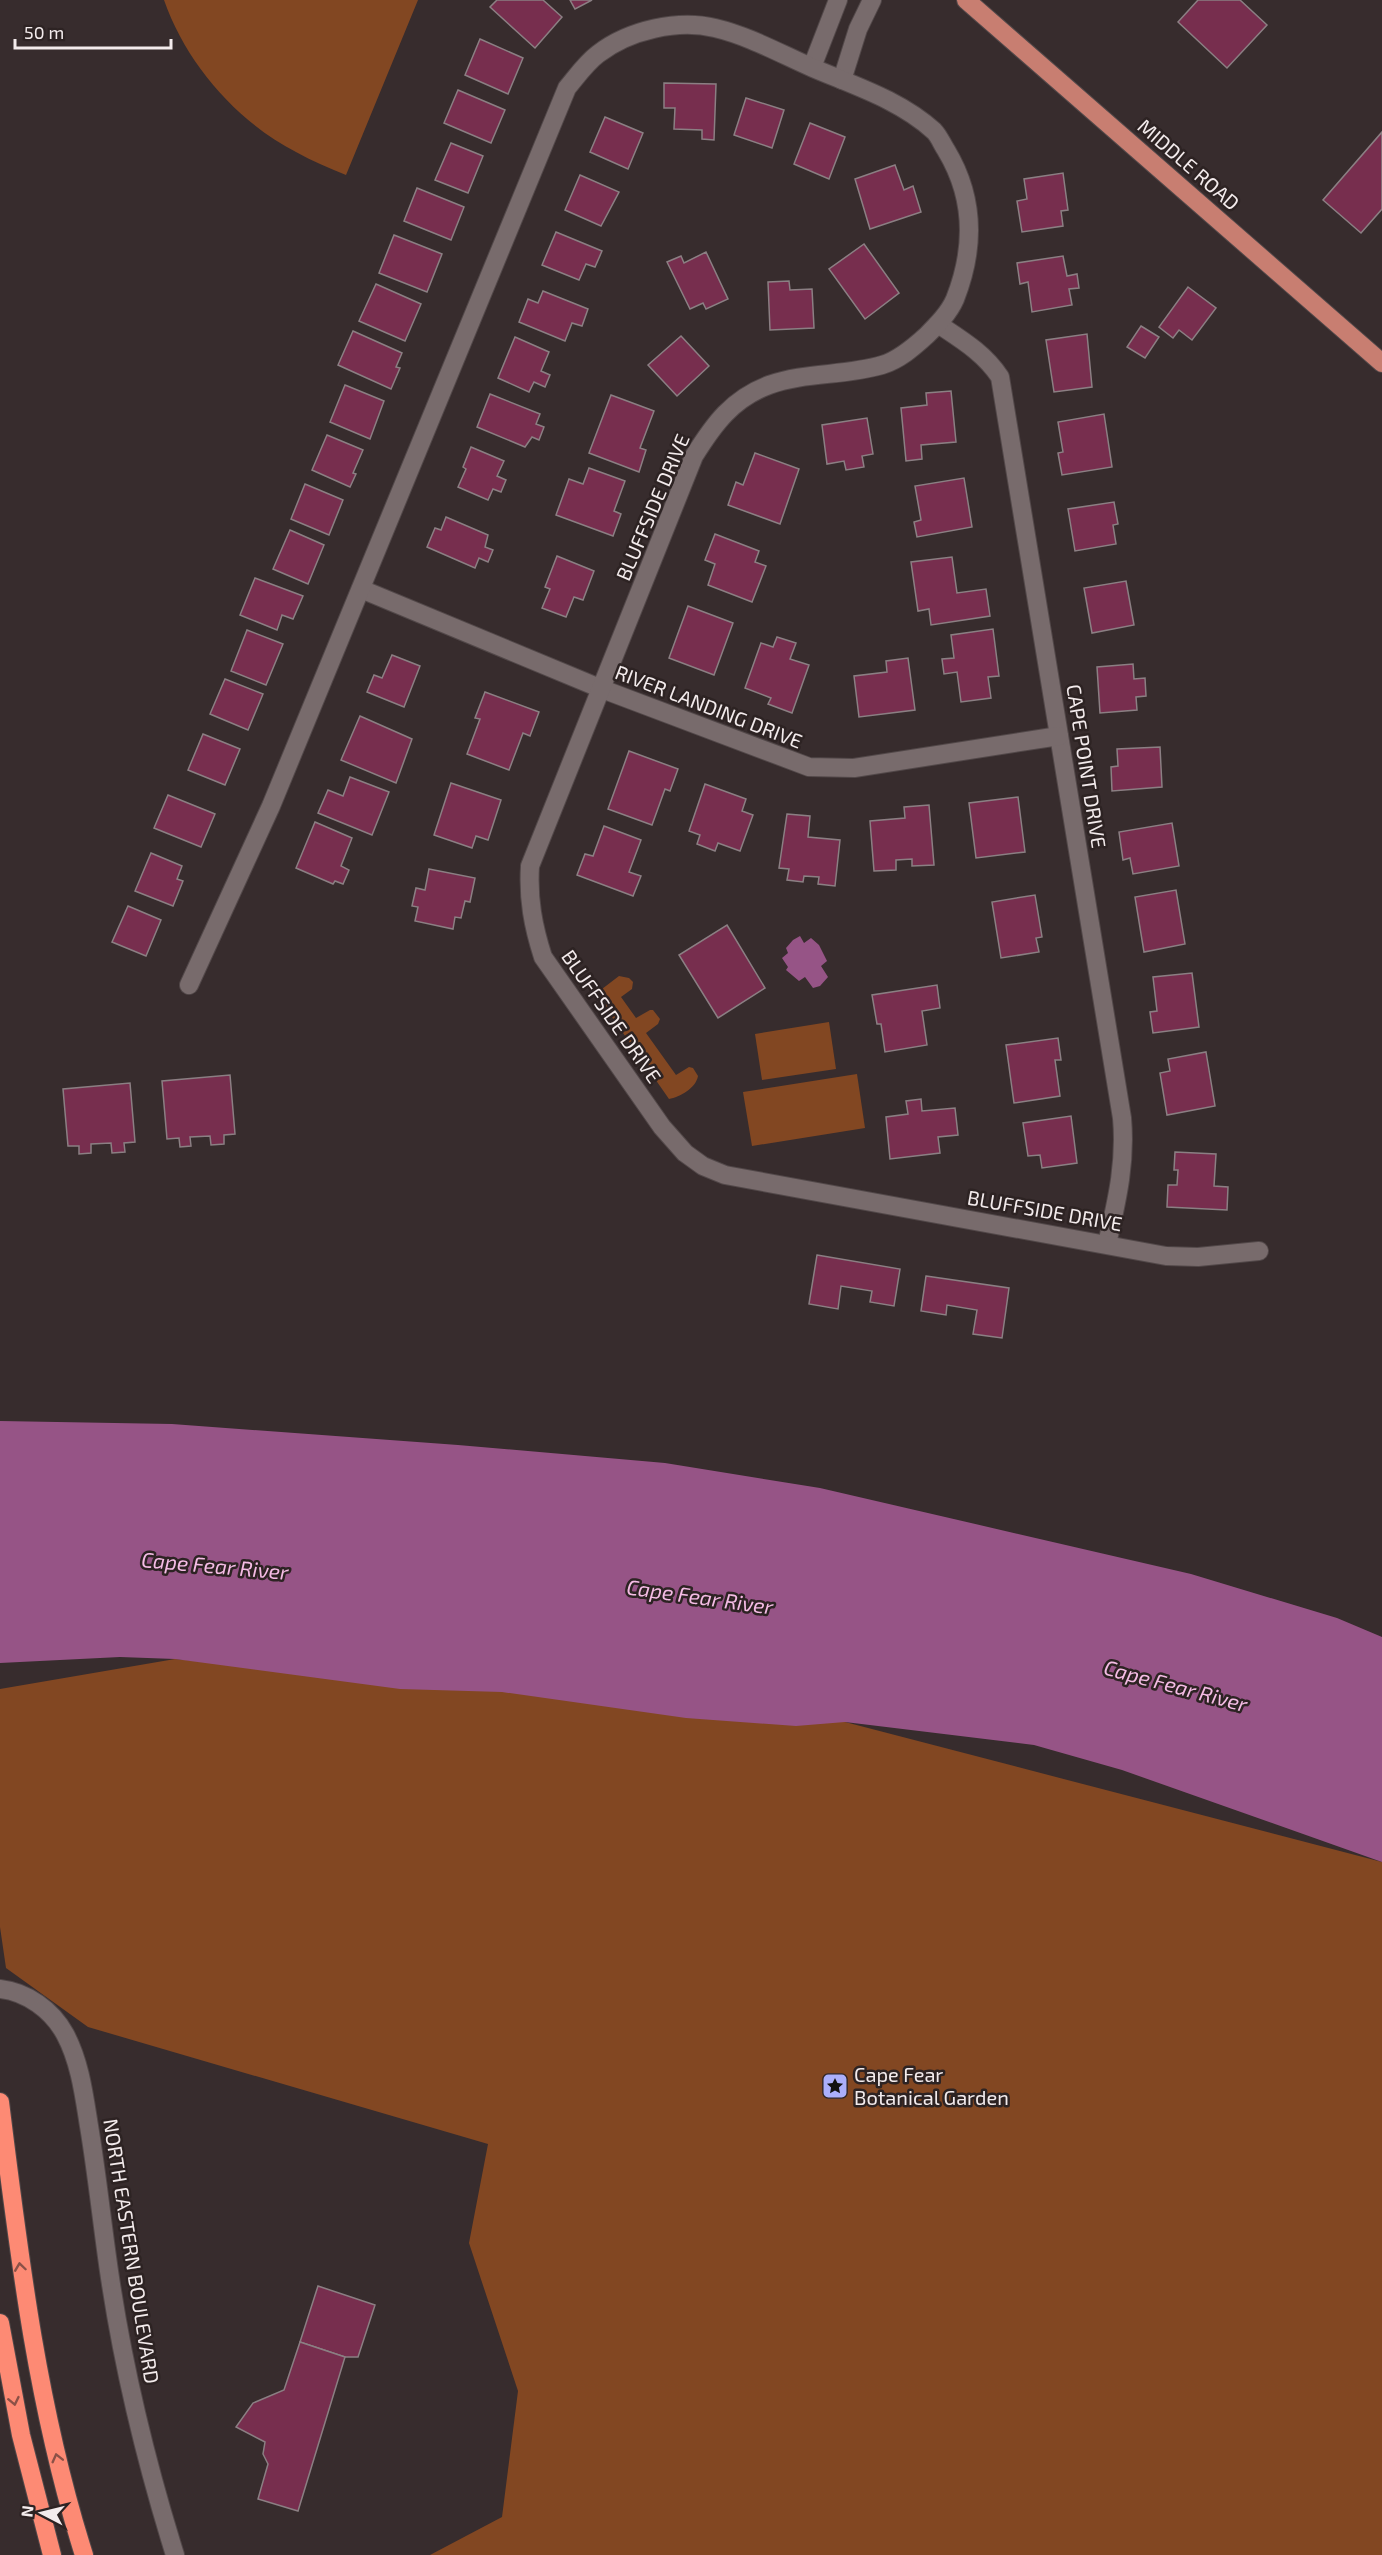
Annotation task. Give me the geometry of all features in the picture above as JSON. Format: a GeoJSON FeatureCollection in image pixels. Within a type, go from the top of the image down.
{"type":"FeatureCollection","features":[{"type":"Feature","properties":{"kind":"highway"},"geometry":{"type":"LineString","coordinates":[[0,2102],[19,2260],[38,2373],[54,2450],[84,2555]]}},
{"type":"Feature","properties":{"kind":"highway"},"geometry":{"type":"LineString","coordinates":[[0,2323],[21,2435],[52,2555]]}},
{"type":"Feature","properties":{"kind":"main road","name":"MIDDLE ROAD"},"geometry":{"type":"LineString","coordinates":[[966,0],[1382,363]]}},
{"type":"Feature","properties":{"kind":"street"},"geometry":{"type":"LineString","coordinates":[[812,67],[838,0]]}},
{"type":"Feature","properties":{"kind":"street"},"geometry":{"type":"LineString","coordinates":[[842,80],[858,29],[872,0]]}},
{"type":"Feature","properties":{"kind":"street","name":"BLUFFSIDE DRIVE"},"geometry":{"type":"LineString","coordinates":[[189,985],[271,806],[567,88],[598,54],[618,42],[660,27],[715,28],[760,44],[887,99],[935,132],[958,170],[968,210],[970,244],[954,302],[938,324],[910,351],[882,365],[769,385],[739,401],[714,424],[694,456],[530,866],[528,894],[533,927],[543,957],[670,1136],[686,1153],[704,1166],[725,1175],[1166,1256],[1198,1257],[1259,1251]]}},
{"type":"Feature","properties":{"kind":"street","name":"CAPE POINT DRIVE"},"geometry":{"type":"LineString","coordinates":[[938,324],[971,345],[990,362],[1000,377],[1123,1128],[1125,1147],[1122,1173],[1107,1244]]}},
{"type":"Feature","properties":{"kind":"street","name":"RIVER LANDING DRIVE"},"geometry":{"type":"LineString","coordinates":[[361,589],[602,689],[809,767],[854,768],[1059,736]]}},
{"type":"Feature","properties":{"kind":"street","name":"NORTH EASTERN BOULEVARD"},"geometry":{"type":"LineString","coordinates":[[0,1989],[22,1995],[47,2011],[64,2032],[75,2059],[85,2098],[109,2271],[124,2358],[147,2458],[175,2555]]}},
{"type":"Feature","properties":{"kind":"shaded area"},"geometry":{"type":"Polygon","coordinates":[[[164,0],[418,0],[346,175],[274,139],[234,107],[216,88],[185,46],[164,0]]]}},
{"type":"Feature","properties":{"kind":"shaded area"},"geometry":{"type":"Polygon","coordinates":[[[619,976],[629,978],[633,982],[632,989],[621,997],[636,1018],[653,1010],[660,1019],[658,1024],[646,1033],[676,1075],[689,1067],[693,1068],[698,1076],[691,1088],[682,1094],[669,1099],[598,997],[602,989],[619,976]]]}},
{"type":"Feature","properties":{"kind":"shaded area"},"geometry":{"type":"Polygon","coordinates":[[[829,1022],[836,1069],[762,1080],[755,1034],[829,1022]]]}},
{"type":"Feature","properties":{"kind":"shaded area"},"geometry":{"type":"Polygon","coordinates":[[[857,1074],[865,1128],[752,1146],[743,1092],[857,1074]]]}},
{"type":"Feature","properties":{"kind":"shaded area","name":"Cape Fear Botanical Garden"},"geometry":{"type":"Polygon","coordinates":[[[175,1659],[845,1722],[1382,1862],[1382,2555],[430,2555],[502,2517],[518,2391],[469,2243],[488,2144],[88,2027],[6,1968],[0,1927],[0,1689],[175,1659]]]}},
{"type":"Feature","properties":{"kind":"water"},"geometry":{"type":"Polygon","coordinates":[[[800,936],[804,943],[811,938],[819,945],[827,961],[821,966],[828,977],[820,986],[813,988],[805,977],[799,981],[786,970],[788,967],[782,958],[788,953],[786,948],[800,936]]]}},
{"type":"Feature","properties":{"kind":"water","name":"Cape Fear River"},"geometry":{"type":"Polygon","coordinates":[[[0,1421],[172,1424],[665,1463],[820,1488],[1191,1574],[1337,1618],[1382,1637],[1382,1862],[1122,1770],[1034,1745],[845,1722],[796,1726],[686,1718],[502,1692],[400,1689],[175,1659],[120,1657],[0,1663],[0,1421]]]}},
{"type":"Feature","properties":{"kind":"building"},"geometry":{"type":"Polygon","coordinates":[[[497,0],[543,0],[562,17],[535,48],[490,7],[497,0]]]}},
{"type":"Feature","properties":{"kind":"building"},"geometry":{"type":"Polygon","coordinates":[[[570,0],[592,0],[575,9],[570,0]]]}},
{"type":"Feature","properties":{"kind":"building"},"geometry":{"type":"Polygon","coordinates":[[[1198,0],[1240,0],[1267,25],[1227,68],[1178,22],[1198,0]]]}},
{"type":"Feature","properties":{"kind":"building"},"geometry":{"type":"Polygon","coordinates":[[[480,39],[523,58],[508,94],[465,75],[480,39]]]}},
{"type":"Feature","properties":{"kind":"building"},"geometry":{"type":"Polygon","coordinates":[[[664,83],[716,84],[714,140],[702,139],[702,130],[674,129],[675,108],[664,108],[664,83]]]}},
{"type":"Feature","properties":{"kind":"building"},"geometry":{"type":"Polygon","coordinates":[[[458,90],[505,110],[491,143],[444,123],[458,90]]]}},
{"type":"Feature","properties":{"kind":"building"},"geometry":{"type":"Polygon","coordinates":[[[746,98],[784,110],[772,148],[734,135],[746,98]]]}},
{"type":"Feature","properties":{"kind":"building"},"geometry":{"type":"Polygon","coordinates":[[[605,117],[643,133],[628,169],[590,152],[605,117]]]}},
{"type":"Feature","properties":{"kind":"building"},"geometry":{"type":"Polygon","coordinates":[[[810,123],[845,137],[829,179],[794,164],[810,123]]]}},
{"type":"Feature","properties":{"kind":"building"},"geometry":{"type":"Polygon","coordinates":[[[1382,132],[1382,209],[1361,233],[1323,200],[1382,132]]]}},
{"type":"Feature","properties":{"kind":"building"},"geometry":{"type":"Polygon","coordinates":[[[451,143],[483,156],[468,193],[435,180],[451,143]]]}},
{"type":"Feature","properties":{"kind":"building"},"geometry":{"type":"Polygon","coordinates":[[[895,165],[904,190],[913,186],[921,212],[870,229],[855,179],[895,165]]]}},
{"type":"Feature","properties":{"kind":"building"},"geometry":{"type":"Polygon","coordinates":[[[1063,173],[1068,210],[1061,211],[1063,226],[1022,232],[1017,201],[1027,199],[1024,179],[1063,173]]]}},
{"type":"Feature","properties":{"kind":"building"},"geometry":{"type":"Polygon","coordinates":[[[580,175],[619,192],[601,226],[565,210],[580,175]]]}},
{"type":"Feature","properties":{"kind":"building"},"geometry":{"type":"Polygon","coordinates":[[[417,188],[464,207],[451,240],[404,221],[417,188]]]}},
{"type":"Feature","properties":{"kind":"building"},"geometry":{"type":"Polygon","coordinates":[[[556,232],[602,251],[595,267],[586,264],[579,280],[542,265],[556,232]]]}},
{"type":"Feature","properties":{"kind":"building"},"geometry":{"type":"Polygon","coordinates":[[[394,235],[442,254],[427,292],[379,273],[394,235]]]}},
{"type":"Feature","properties":{"kind":"building"},"geometry":{"type":"Polygon","coordinates":[[[864,244],[899,293],[865,319],[829,269],[864,244]]]}},
{"type":"Feature","properties":{"kind":"building"},"geometry":{"type":"Polygon","coordinates":[[[706,252],[728,299],[706,309],[703,303],[690,309],[667,262],[681,256],[684,263],[706,252]]]}},
{"type":"Feature","properties":{"kind":"building"},"geometry":{"type":"Polygon","coordinates":[[[1063,256],[1067,276],[1077,274],[1079,288],[1069,289],[1072,305],[1032,312],[1028,282],[1020,284],[1017,263],[1063,256]]]}},
{"type":"Feature","properties":{"kind":"building"},"geometry":{"type":"Polygon","coordinates":[[[789,281],[790,290],[812,289],[814,328],[770,330],[768,282],[789,281]]]}},
{"type":"Feature","properties":{"kind":"building"},"geometry":{"type":"Polygon","coordinates":[[[376,284],[421,304],[405,341],[359,321],[376,284]]]}},
{"type":"Feature","properties":{"kind":"building"},"geometry":{"type":"Polygon","coordinates":[[[1188,287],[1216,308],[1192,340],[1179,330],[1173,338],[1159,327],[1188,287]]]}},
{"type":"Feature","properties":{"kind":"building"},"geometry":{"type":"Polygon","coordinates":[[[543,291],[588,309],[582,326],[572,323],[565,341],[519,322],[528,299],[538,303],[543,291]]]}},
{"type":"Feature","properties":{"kind":"building"},"geometry":{"type":"Polygon","coordinates":[[[1141,326],[1159,337],[1145,358],[1127,347],[1141,326]]]}},
{"type":"Feature","properties":{"kind":"building"},"geometry":{"type":"Polygon","coordinates":[[[353,331],[402,353],[396,367],[400,368],[391,389],[338,365],[353,331]]]}},
{"type":"Feature","properties":{"kind":"building"},"geometry":{"type":"Polygon","coordinates":[[[1087,334],[1092,387],[1054,392],[1046,340],[1087,334]]]}},
{"type":"Feature","properties":{"kind":"building"},"geometry":{"type":"Polygon","coordinates":[[[681,336],[709,366],[677,396],[648,365],[681,336]]]}},
{"type":"Feature","properties":{"kind":"building"},"geometry":{"type":"Polygon","coordinates":[[[515,337],[549,352],[541,371],[550,375],[545,387],[534,382],[529,392],[498,378],[515,337]]]}},
{"type":"Feature","properties":{"kind":"building"},"geometry":{"type":"Polygon","coordinates":[[[345,385],[384,401],[370,439],[330,422],[345,385]]]}},
{"type":"Feature","properties":{"kind":"building"},"geometry":{"type":"Polygon","coordinates":[[[951,391],[956,442],[921,445],[922,459],[906,461],[901,408],[927,405],[926,393],[951,391]]]}},
{"type":"Feature","properties":{"kind":"building"},"geometry":{"type":"Polygon","coordinates":[[[490,394],[540,414],[536,424],[544,427],[539,440],[532,437],[525,447],[477,427],[490,394]]]}},
{"type":"Feature","properties":{"kind":"building"},"geometry":{"type":"Polygon","coordinates":[[[611,395],[654,411],[640,448],[646,450],[639,472],[589,453],[611,395]]]}},
{"type":"Feature","properties":{"kind":"building"},"geometry":{"type":"Polygon","coordinates":[[[1104,414],[1112,467],[1062,475],[1058,453],[1063,452],[1058,422],[1104,414]]]}},
{"type":"Feature","properties":{"kind":"building"},"geometry":{"type":"Polygon","coordinates":[[[867,418],[873,454],[862,456],[864,467],[846,470],[844,461],[827,464],[822,425],[867,418]]]}},
{"type":"Feature","properties":{"kind":"building"},"geometry":{"type":"Polygon","coordinates":[[[327,435],[363,450],[353,473],[356,474],[350,487],[312,470],[327,435]]]}},
{"type":"Feature","properties":{"kind":"building"},"geometry":{"type":"Polygon","coordinates":[[[471,447],[504,461],[497,476],[506,480],[501,492],[493,489],[488,500],[458,487],[466,469],[463,467],[471,447]]]}},
{"type":"Feature","properties":{"kind":"building"},"geometry":{"type":"Polygon","coordinates":[[[755,453],[799,469],[780,524],[728,505],[736,482],[743,485],[755,453]]]}},
{"type":"Feature","properties":{"kind":"building"},"geometry":{"type":"Polygon","coordinates":[[[589,468],[625,481],[614,511],[621,514],[613,536],[556,515],[569,479],[583,484],[589,468]]]}},
{"type":"Feature","properties":{"kind":"building"},"geometry":{"type":"Polygon","coordinates":[[[964,478],[972,527],[917,537],[914,522],[921,520],[915,486],[964,478]]]}},
{"type":"Feature","properties":{"kind":"building"},"geometry":{"type":"Polygon","coordinates":[[[305,484],[343,500],[329,535],[291,519],[305,484]]]}},
{"type":"Feature","properties":{"kind":"building"},"geometry":{"type":"Polygon","coordinates":[[[1114,502],[1118,524],[1113,525],[1116,544],[1075,551],[1068,509],[1114,502]]]}},
{"type":"Feature","properties":{"kind":"building"},"geometry":{"type":"Polygon","coordinates":[[[446,517],[488,535],[485,547],[493,550],[488,562],[479,558],[475,568],[427,547],[435,528],[441,530],[446,517]]]}},
{"type":"Feature","properties":{"kind":"building"},"geometry":{"type":"Polygon","coordinates":[[[290,530],[324,545],[308,584],[273,569],[290,530]]]}},
{"type":"Feature","properties":{"kind":"building"},"geometry":{"type":"Polygon","coordinates":[[[715,534],[759,551],[755,562],[766,566],[752,602],[708,585],[715,564],[705,560],[715,534]]]}},
{"type":"Feature","properties":{"kind":"building"},"geometry":{"type":"Polygon","coordinates":[[[557,556],[594,571],[583,600],[574,597],[566,617],[542,608],[550,589],[545,587],[557,556]]]}},
{"type":"Feature","properties":{"kind":"building"},"geometry":{"type":"Polygon","coordinates":[[[952,557],[957,593],[986,589],[990,616],[931,625],[929,609],[918,611],[911,562],[952,557]]]}},
{"type":"Feature","properties":{"kind":"building"},"geometry":{"type":"Polygon","coordinates":[[[255,578],[303,596],[293,619],[282,615],[277,630],[240,615],[255,578]]]}},
{"type":"Feature","properties":{"kind":"building"},"geometry":{"type":"Polygon","coordinates":[[[1126,581],[1134,625],[1092,633],[1084,588],[1126,581]]]}},
{"type":"Feature","properties":{"kind":"building"},"geometry":{"type":"Polygon","coordinates":[[[688,606],[733,623],[714,675],[669,658],[688,606]]]}},
{"type":"Feature","properties":{"kind":"building"},"geometry":{"type":"Polygon","coordinates":[[[993,629],[999,676],[988,677],[991,698],[961,702],[957,672],[944,674],[942,659],[954,658],[951,635],[993,629]]]}},
{"type":"Feature","properties":{"kind":"building"},"geometry":{"type":"Polygon","coordinates":[[[247,630],[283,644],[266,685],[231,671],[247,630]]]}},
{"type":"Feature","properties":{"kind":"building"},"geometry":{"type":"Polygon","coordinates":[[[777,637],[796,643],[790,659],[809,665],[792,713],[768,704],[771,698],[745,688],[761,643],[773,647],[777,637]]]}},
{"type":"Feature","properties":{"kind":"building"},"geometry":{"type":"Polygon","coordinates":[[[392,655],[420,666],[404,707],[367,692],[374,675],[382,678],[392,655]]]}},
{"type":"Feature","properties":{"kind":"building"},"geometry":{"type":"Polygon","coordinates":[[[908,658],[915,710],[859,717],[854,676],[887,672],[886,661],[908,658]]]}},
{"type":"Feature","properties":{"kind":"building"},"geometry":{"type":"Polygon","coordinates":[[[1133,664],[1134,679],[1145,678],[1146,696],[1136,697],[1137,710],[1100,713],[1097,667],[1133,664]]]}},
{"type":"Feature","properties":{"kind":"building"},"geometry":{"type":"Polygon","coordinates":[[[225,679],[263,694],[248,730],[210,714],[225,679]]]}},
{"type":"Feature","properties":{"kind":"building"},"geometry":{"type":"Polygon","coordinates":[[[485,692],[539,712],[530,736],[523,733],[509,770],[467,754],[480,719],[475,718],[485,692]]]}},
{"type":"Feature","properties":{"kind":"building"},"geometry":{"type":"Polygon","coordinates":[[[360,716],[412,739],[396,783],[341,760],[360,716]]]}},
{"type":"Feature","properties":{"kind":"building"},"geometry":{"type":"Polygon","coordinates":[[[203,734],[240,749],[225,785],[188,770],[203,734]]]}},
{"type":"Feature","properties":{"kind":"building"},"geometry":{"type":"Polygon","coordinates":[[[1160,747],[1162,787],[1112,791],[1111,767],[1118,766],[1117,749],[1160,747]]]}},
{"type":"Feature","properties":{"kind":"building"},"geometry":{"type":"Polygon","coordinates":[[[629,751],[678,769],[670,791],[665,789],[652,825],[608,809],[629,751]]]}},
{"type":"Feature","properties":{"kind":"building"},"geometry":{"type":"Polygon","coordinates":[[[350,777],[389,792],[372,835],[318,813],[328,790],[343,796],[350,777]]]}},
{"type":"Feature","properties":{"kind":"building"},"geometry":{"type":"Polygon","coordinates":[[[451,783],[501,800],[488,840],[476,836],[472,848],[434,835],[451,783]]]}},
{"type":"Feature","properties":{"kind":"building"},"geometry":{"type":"Polygon","coordinates":[[[705,784],[746,799],[742,811],[753,815],[740,851],[718,843],[715,851],[697,844],[700,835],[689,831],[705,784]]]}},
{"type":"Feature","properties":{"kind":"building"},"geometry":{"type":"Polygon","coordinates":[[[168,795],[215,814],[201,847],[154,828],[168,795]]]}},
{"type":"Feature","properties":{"kind":"building"},"geometry":{"type":"Polygon","coordinates":[[[1018,797],[1025,852],[976,858],[969,803],[1018,797]]]}},
{"type":"Feature","properties":{"kind":"building"},"geometry":{"type":"Polygon","coordinates":[[[929,805],[934,865],[912,866],[912,859],[896,860],[896,870],[874,871],[870,821],[905,818],[904,807],[929,805]]]}},
{"type":"Feature","properties":{"kind":"building"},"geometry":{"type":"Polygon","coordinates":[[[787,814],[810,816],[808,837],[840,840],[835,886],[818,884],[819,877],[804,876],[803,882],[787,880],[789,869],[779,868],[787,814]]]}},
{"type":"Feature","properties":{"kind":"building"},"geometry":{"type":"Polygon","coordinates":[[[315,822],[352,838],[341,866],[349,870],[343,884],[335,881],[333,884],[296,868],[315,822]]]}},
{"type":"Feature","properties":{"kind":"building"},"geometry":{"type":"Polygon","coordinates":[[[1172,823],[1179,866],[1133,874],[1130,858],[1123,860],[1119,832],[1172,823]]]}},
{"type":"Feature","properties":{"kind":"building"},"geometry":{"type":"Polygon","coordinates":[[[604,826],[641,840],[629,872],[641,876],[633,896],[577,875],[585,854],[593,856],[604,826]]]}},
{"type":"Feature","properties":{"kind":"building"},"geometry":{"type":"Polygon","coordinates":[[[151,853],[182,866],[177,879],[183,881],[173,906],[135,891],[151,853]]]}},
{"type":"Feature","properties":{"kind":"building"},"geometry":{"type":"Polygon","coordinates":[[[429,869],[475,878],[470,902],[465,901],[461,918],[455,917],[453,929],[415,921],[418,907],[412,906],[416,888],[425,890],[429,869]]]}},
{"type":"Feature","properties":{"kind":"building"},"geometry":{"type":"Polygon","coordinates":[[[1176,890],[1185,944],[1144,952],[1135,897],[1176,890]]]}},
{"type":"Feature","properties":{"kind":"building"},"geometry":{"type":"Polygon","coordinates":[[[1035,895],[1042,937],[1036,938],[1039,952],[1001,958],[992,902],[1035,895]]]}},
{"type":"Feature","properties":{"kind":"building"},"geometry":{"type":"Polygon","coordinates":[[[128,906],[161,920],[146,956],[112,942],[128,906]]]}},
{"type":"Feature","properties":{"kind":"building"},"geometry":{"type":"Polygon","coordinates":[[[727,925],[765,988],[718,1018],[679,955],[727,925]]]}},
{"type":"Feature","properties":{"kind":"building"},"geometry":{"type":"Polygon","coordinates":[[[1192,973],[1199,1027],[1153,1033],[1150,1012],[1157,1011],[1153,977],[1192,973]]]}},
{"type":"Feature","properties":{"kind":"building"},"geometry":{"type":"Polygon","coordinates":[[[937,985],[940,1008],[922,1011],[927,1045],[885,1052],[881,1024],[877,1024],[872,995],[937,985]]]}},
{"type":"Feature","properties":{"kind":"building"},"geometry":{"type":"Polygon","coordinates":[[[1058,1038],[1061,1060],[1055,1060],[1060,1096],[1014,1103],[1006,1045],[1058,1038]]]}},
{"type":"Feature","properties":{"kind":"building"},"geometry":{"type":"Polygon","coordinates":[[[1206,1052],[1215,1106],[1167,1115],[1160,1073],[1170,1071],[1168,1059],[1206,1052]]]}},
{"type":"Feature","properties":{"kind":"building"},"geometry":{"type":"Polygon","coordinates":[[[230,1075],[235,1134],[224,1135],[224,1144],[211,1145],[210,1136],[190,1137],[191,1146],[180,1147],[179,1138],[167,1139],[162,1081],[230,1075]]]}},
{"type":"Feature","properties":{"kind":"building"},"geometry":{"type":"Polygon","coordinates":[[[130,1083],[135,1142],[124,1143],[125,1152],[112,1153],[111,1143],[91,1144],[91,1153],[79,1154],[79,1146],[68,1146],[63,1089],[130,1083]]]}},
{"type":"Feature","properties":{"kind":"building"},"geometry":{"type":"Polygon","coordinates":[[[921,1099],[922,1111],[955,1108],[958,1135],[938,1137],[940,1153],[890,1159],[886,1117],[908,1114],[906,1101],[921,1099]]]}},
{"type":"Feature","properties":{"kind":"building"},"geometry":{"type":"Polygon","coordinates":[[[1071,1116],[1077,1163],[1042,1168],[1040,1155],[1028,1156],[1023,1123],[1071,1116]]]}},
{"type":"Feature","properties":{"kind":"building"},"geometry":{"type":"Polygon","coordinates":[[[1175,1152],[1216,1154],[1214,1186],[1228,1187],[1227,1210],[1167,1207],[1168,1185],[1177,1185],[1178,1170],[1174,1170],[1175,1152]]]}},
{"type":"Feature","properties":{"kind":"building"},"geometry":{"type":"Polygon","coordinates":[[[817,1255],[900,1269],[894,1306],[870,1302],[872,1291],[841,1286],[838,1309],[809,1304],[817,1255]]]}},
{"type":"Feature","properties":{"kind":"building"},"geometry":{"type":"Polygon","coordinates":[[[926,1276],[1009,1288],[1002,1338],[973,1334],[977,1310],[947,1305],[946,1315],[921,1311],[926,1276]]]}},
{"type":"Feature","properties":{"kind":"building"},"geometry":{"type":"Polygon","coordinates":[[[318,2286],[375,2305],[358,2357],[345,2357],[300,2342],[318,2286]]]}},
{"type":"Feature","properties":{"kind":"building"},"geometry":{"type":"Polygon","coordinates":[[[300,2342],[345,2357],[298,2511],[258,2499],[268,2464],[263,2454],[265,2442],[236,2427],[253,2403],[284,2390],[300,2342]]]}},
{"type":"Feature","properties":{"kind":"place","name":"Cape Fear Botanical Garden"},"geometry":{"type":"Point","coordinates":[835,2086]}}]}
